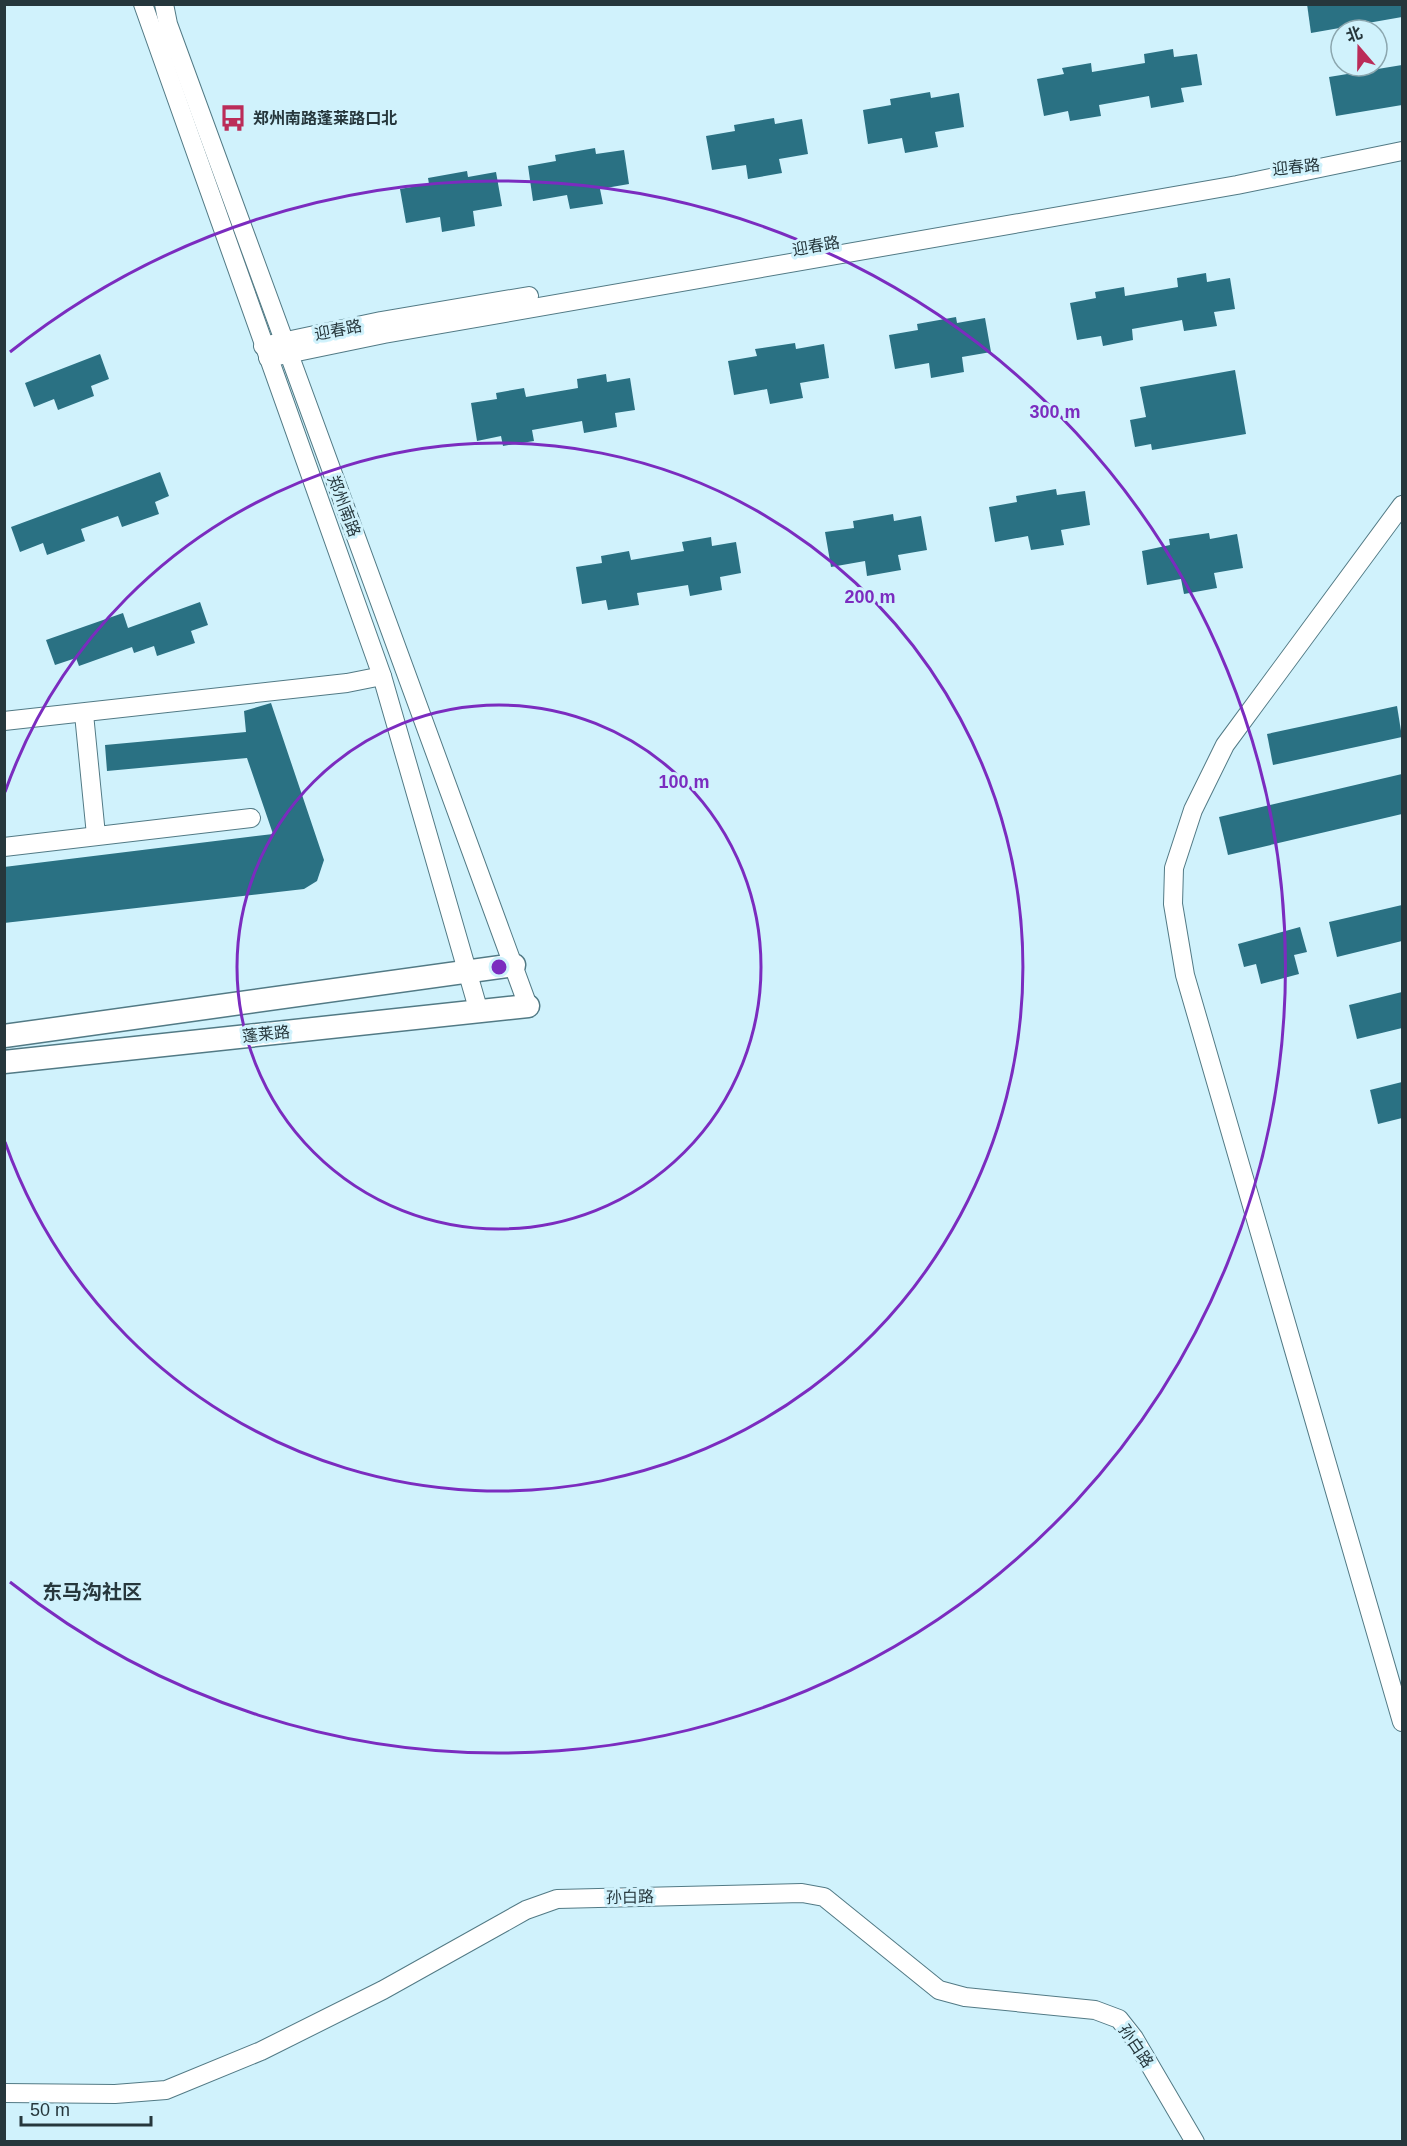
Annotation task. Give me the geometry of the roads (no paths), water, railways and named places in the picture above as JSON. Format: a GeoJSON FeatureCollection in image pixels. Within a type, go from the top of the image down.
{"type":"FeatureCollection","features":[{"type":"Feature","properties":{"kind":"main road","name":"蓬莱路"},"geometry":{"type":"LineString","coordinates":[[4,1036],[514,965]]}},
{"type":"Feature","properties":{"kind":"main road","name":"蓬莱路"},"geometry":{"type":"LineString","coordinates":[[4,1062],[528,1006]]}},
{"type":"Feature","properties":{"kind":"street","name":"郑州南路"},"geometry":{"type":"LineString","coordinates":[[143,4],[382,676],[479,1012]]}},
{"type":"Feature","properties":{"kind":"street","name":"郑州南路"},"geometry":{"type":"LineString","coordinates":[[164,4],[168,24],[285,347],[528,1006]]}},
{"type":"Feature","properties":{"kind":"street","name":"迎春路"},"geometry":{"type":"LineString","coordinates":[[265,352],[383,328],[1237,185],[1333,163],[1402,151]]}},
{"type":"Feature","properties":{"kind":"street"},"geometry":{"type":"LineString","coordinates":[[1402,505],[1225,745],[1193,810],[1174,868],[1173,904],[1185,975],[1402,1722]]}},
{"type":"Feature","properties":{"kind":"street"},"geometry":{"type":"LineString","coordinates":[[4,721],[84,714],[347,683],[382,676]]}},
{"type":"Feature","properties":{"kind":"street"},"geometry":{"type":"LineString","coordinates":[[84,714],[96,835]]}},
{"type":"Feature","properties":{"kind":"street"},"geometry":{"type":"LineString","coordinates":[[4,847],[251,818]]}},
{"type":"Feature","properties":{"kind":"street","name":"孙白路"},"geometry":{"type":"LineString","coordinates":[[4,2093],[116,2094],[166,2090],[261,2051],[383,1990],[526,1910],[557,1899],[802,1893],[824,1897],[939,1990],[965,1997],[1095,2010],[1119,2019],[1134,2038],[1195,2142]]}},
{"type":"Feature","properties":{"kind":"place","name":"郑州南路蓬莱路口北"},"geometry":{"type":"Point","coordinates":[233,118]}},
{"type":"Feature","properties":{"kind":"district","name":"东马沟社区"},"geometry":{"type":"Point","coordinates":[92,1592]}}]}
